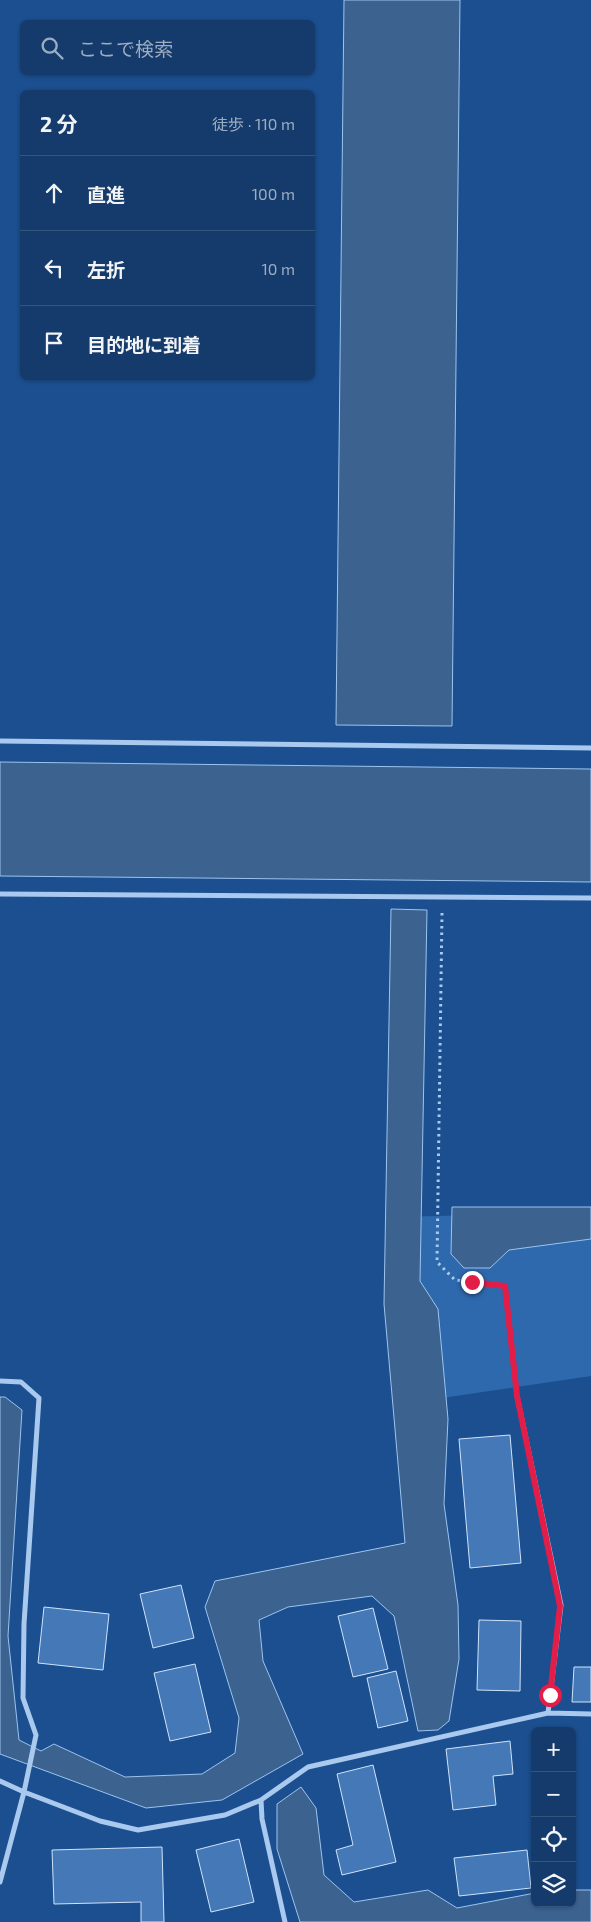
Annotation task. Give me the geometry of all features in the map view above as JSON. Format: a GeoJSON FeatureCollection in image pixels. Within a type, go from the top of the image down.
{"type":"FeatureCollection","features":[{"type":"Feature","properties":{"kind":"street"},"geometry":{"type":"LineString","coordinates":[[0,741],[591,748]]}},
{"type":"Feature","properties":{"kind":"street"},"geometry":{"type":"LineString","coordinates":[[0,894],[591,898]]}},
{"type":"Feature","properties":{"kind":"street"},"geometry":{"type":"LineString","coordinates":[[0,1381],[21,1382],[39,1398],[24,1624],[23,1698],[36,1735],[24,1792],[0,1882]]}},
{"type":"Feature","properties":{"kind":"street"},"geometry":{"type":"LineString","coordinates":[[517,1396],[560,1606],[548,1713]]}},
{"type":"Feature","properties":{"kind":"street"},"geometry":{"type":"LineString","coordinates":[[0,1781],[100,1821],[138,1830],[225,1815],[261,1800],[308,1767],[403,1744],[548,1713],[591,1714]]}},
{"type":"Feature","properties":{"kind":"street"},"geometry":{"type":"LineString","coordinates":[[261,1800],[262,1819],[285,1922]]}},
{"type":"Feature","properties":{"kind":"path"},"geometry":{"type":"LineString","coordinates":[[442,897],[437,1262],[455,1280],[505,1286],[517,1396]]}},
{"type":"Feature","properties":{"kind":"shaded area"},"geometry":{"type":"Polygon","coordinates":[[[344,0],[460,0],[452,726],[336,725],[344,0]]]}},
{"type":"Feature","properties":{"kind":"shaded area"},"geometry":{"type":"Polygon","coordinates":[[[0,762],[591,769],[591,882],[0,876],[0,762]]]}},
{"type":"Feature","properties":{"kind":"shaded area"},"geometry":{"type":"Polygon","coordinates":[[[391,909],[427,910],[420,1281],[438,1309],[448,1419],[444,1504],[458,1605],[459,1659],[449,1721],[438,1730],[418,1731],[394,1616],[372,1596],[288,1607],[259,1620],[263,1661],[303,1754],[222,1800],[146,1808],[0,1754],[0,1397],[5,1397],[22,1410],[8,1636],[19,1740],[41,1751],[54,1744],[125,1777],[202,1774],[235,1753],[239,1718],[205,1607],[215,1581],[405,1543],[384,1304],[391,909]]]}},
{"type":"Feature","properties":{"kind":"shaded area"},"geometry":{"type":"Polygon","coordinates":[[[452,1207],[591,1207],[591,1239],[509,1250],[490,1268],[464,1268],[451,1254],[452,1207]]]}},
{"type":"Feature","properties":{"kind":"shaded area"},"geometry":{"type":"Polygon","coordinates":[[[591,1212],[591,1376],[415,1402],[400,1217],[591,1212]]]}},
{"type":"Feature","properties":{"kind":"shaded area"},"geometry":{"type":"Polygon","coordinates":[[[301,1787],[316,1808],[324,1875],[354,1902],[428,1890],[457,1908],[531,1894],[531,1907],[576,1907],[576,1890],[591,1890],[591,1922],[300,1922],[277,1849],[277,1804],[301,1787]]]}},
{"type":"Feature","properties":{"kind":"building"},"geometry":{"type":"Polygon","coordinates":[[[510,1435],[521,1563],[470,1568],[459,1439],[510,1435]]]}},
{"type":"Feature","properties":{"kind":"building"},"geometry":{"type":"Polygon","coordinates":[[[181,1585],[194,1638],[153,1648],[140,1594],[181,1585]]]}},
{"type":"Feature","properties":{"kind":"building"},"geometry":{"type":"Polygon","coordinates":[[[44,1607],[109,1614],[103,1670],[38,1663],[44,1607]]]}},
{"type":"Feature","properties":{"kind":"building"},"geometry":{"type":"Polygon","coordinates":[[[373,1608],[388,1669],[353,1677],[338,1616],[373,1608]]]}},
{"type":"Feature","properties":{"kind":"building"},"geometry":{"type":"Polygon","coordinates":[[[479,1620],[521,1621],[520,1691],[477,1690],[479,1620]]]}},
{"type":"Feature","properties":{"kind":"building"},"geometry":{"type":"Polygon","coordinates":[[[195,1664],[211,1732],[170,1741],[154,1673],[195,1664]]]}},
{"type":"Feature","properties":{"kind":"building"},"geometry":{"type":"Polygon","coordinates":[[[574,1667],[591,1667],[591,1702],[572,1702],[574,1667]]]}},
{"type":"Feature","properties":{"kind":"building"},"geometry":{"type":"Polygon","coordinates":[[[396,1671],[408,1721],[378,1728],[367,1678],[396,1671]]]}},
{"type":"Feature","properties":{"kind":"building"},"geometry":{"type":"Polygon","coordinates":[[[510,1741],[513,1774],[493,1776],[496,1805],[453,1810],[446,1749],[510,1741]]]}},
{"type":"Feature","properties":{"kind":"building"},"geometry":{"type":"Polygon","coordinates":[[[373,1765],[396,1862],[342,1875],[336,1850],[353,1845],[337,1774],[373,1765]]]}},
{"type":"Feature","properties":{"kind":"building"},"geometry":{"type":"Polygon","coordinates":[[[239,1839],[254,1902],[211,1912],[196,1850],[239,1839]]]}},
{"type":"Feature","properties":{"kind":"building"},"geometry":{"type":"Polygon","coordinates":[[[162,1847],[164,1922],[141,1922],[141,1902],[54,1904],[52,1850],[162,1847]]]}},
{"type":"Feature","properties":{"kind":"building"},"geometry":{"type":"Polygon","coordinates":[[[527,1850],[531,1888],[459,1896],[454,1858],[527,1850]]]}},
{"type":"Feature","properties":{"kind":"route"},"geometry":{"type":"LineString","coordinates":[[472,1282],[505,1286],[517,1396],[560,1606],[550,1695]]}}]}
